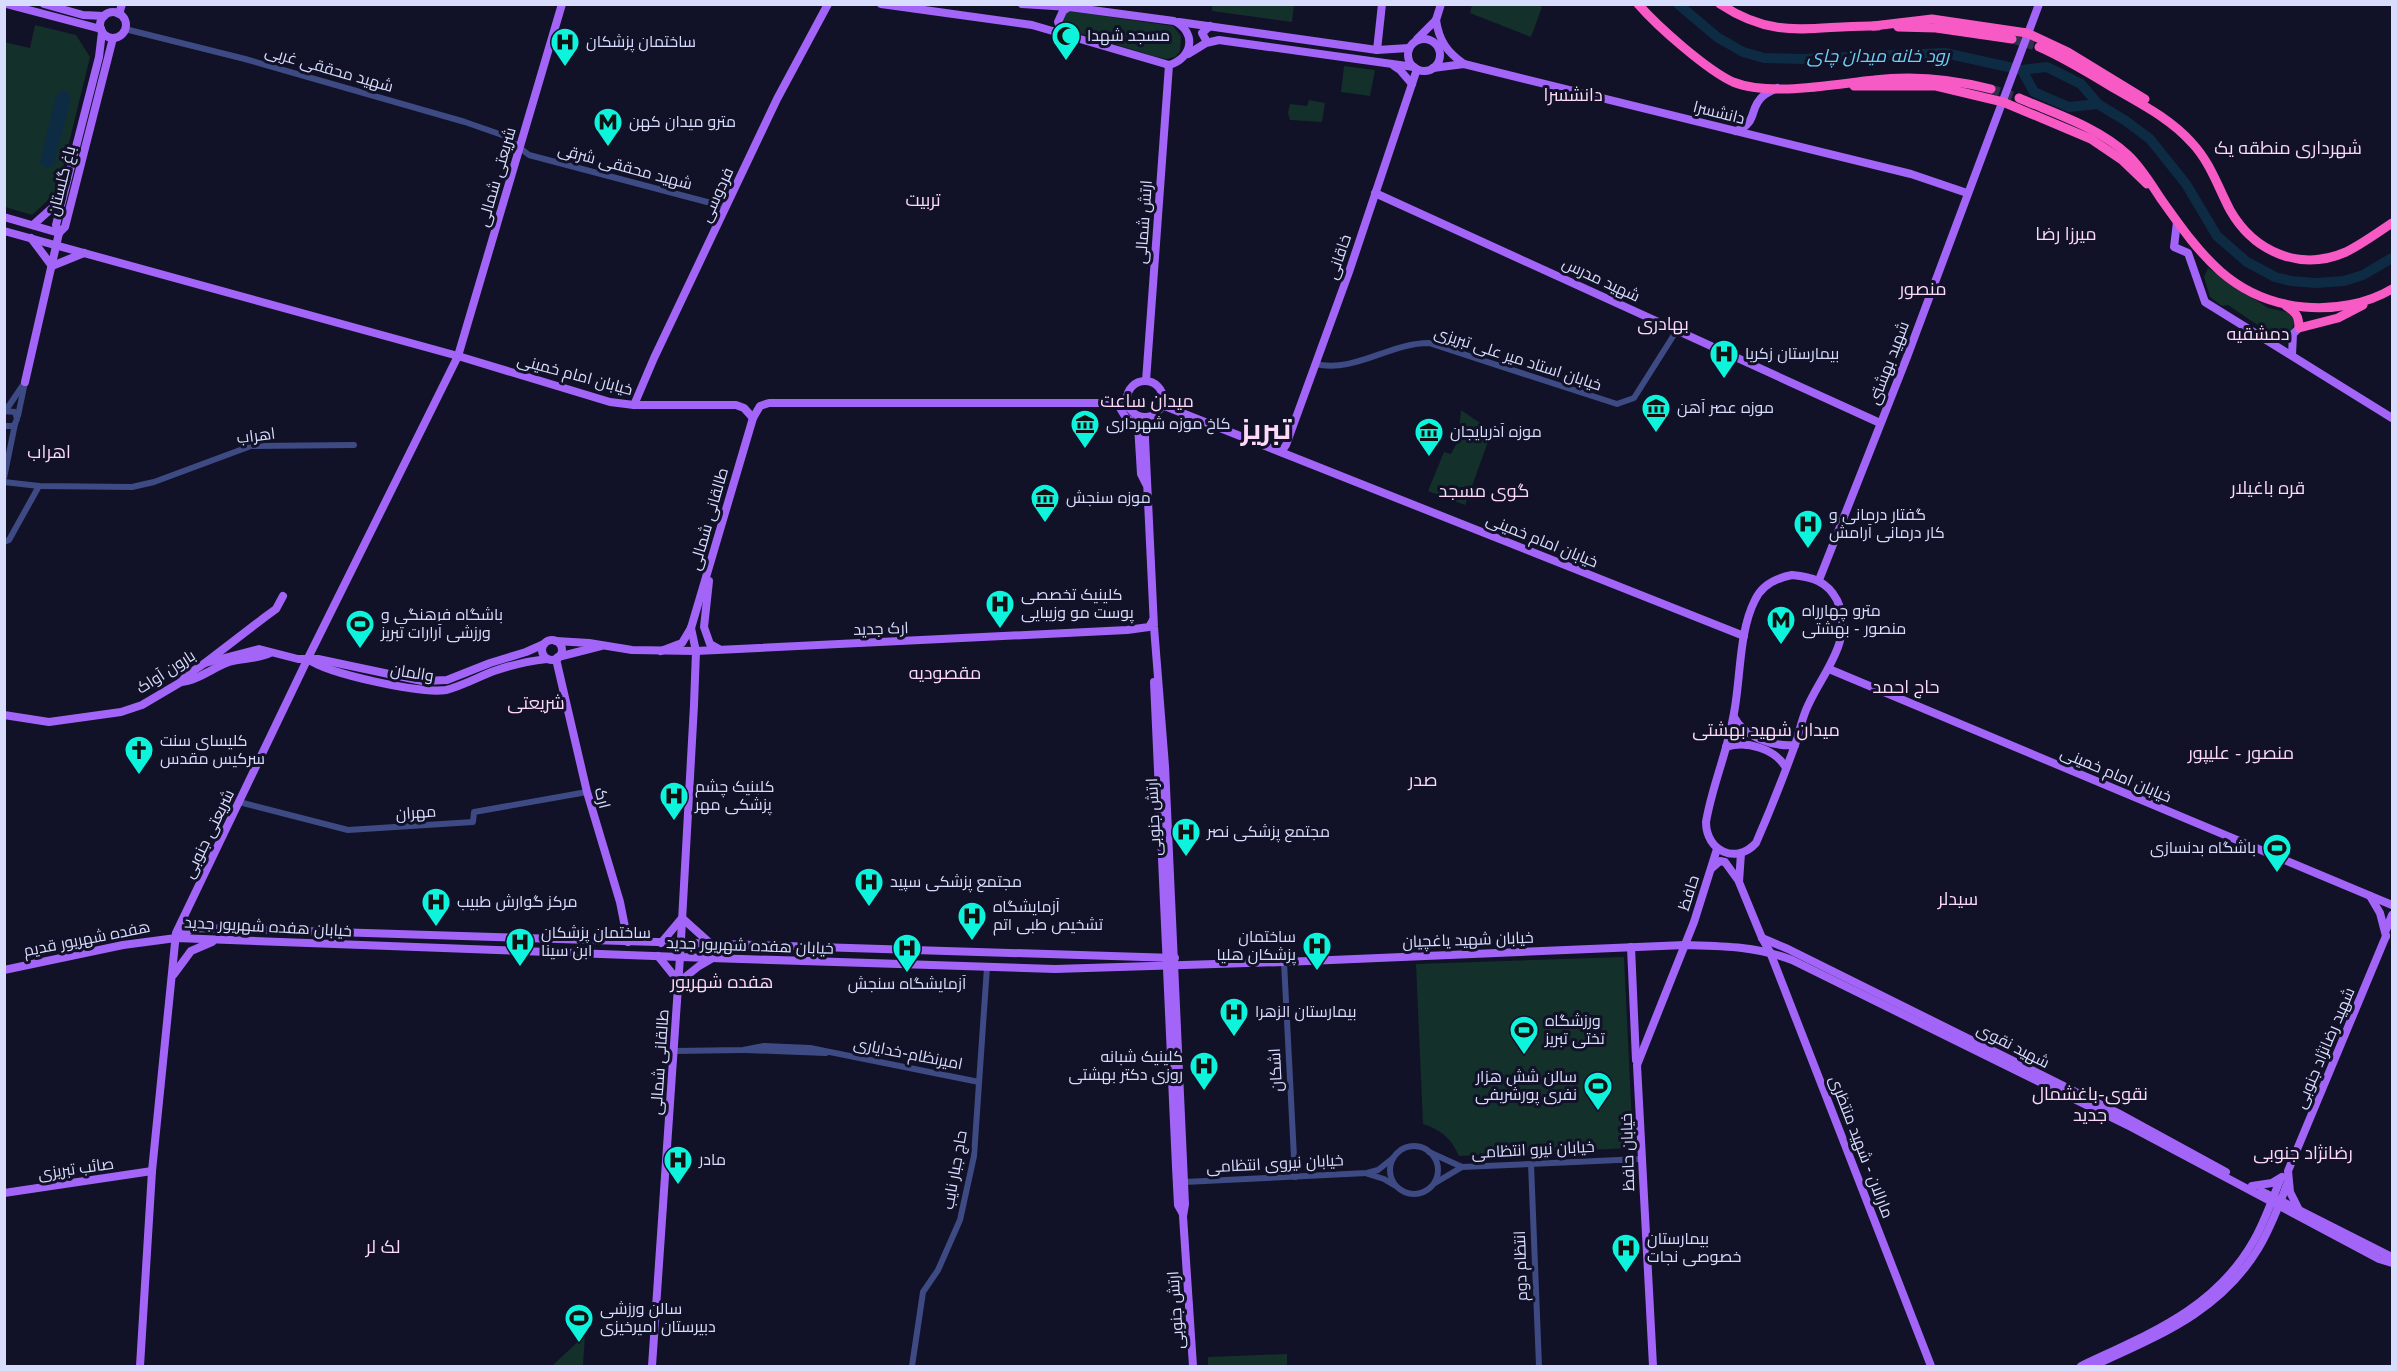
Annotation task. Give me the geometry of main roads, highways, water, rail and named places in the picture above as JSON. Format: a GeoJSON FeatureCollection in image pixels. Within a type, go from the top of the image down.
{"type":"FeatureCollection","features":[{"type":"Feature","properties":{"kind":"highway"},"geometry":{"type":"LineString","coordinates":[[1628,4],[1727,78],[1751,87],[1842,85],[1873,80],[1934,78],[1991,89]]}},
{"type":"Feature","properties":{"kind":"highway"},"geometry":{"type":"LineString","coordinates":[[1638,4],[1652,21]]}},
{"type":"Feature","properties":{"kind":"highway"},"geometry":{"type":"LineString","coordinates":[[1720,4],[1739,17],[1788,30],[1817,30],[1932,20],[2027,33],[2068,52],[2156,105],[2204,157],[2231,211],[2247,233],[2281,257],[2301,260],[2323,258],[2345,252],[2392,223]]}},
{"type":"Feature","properties":{"kind":"highway"},"geometry":{"type":"LineString","coordinates":[[1873,26],[1936,28],[2012,39]]}},
{"type":"Feature","properties":{"kind":"highway"},"geometry":{"type":"LineString","coordinates":[[2039,47],[2086,72],[2176,126]]}},
{"type":"Feature","properties":{"kind":"highway"},"geometry":{"type":"LineString","coordinates":[[1842,85],[1868,88],[1936,86],[2003,102],[2091,139],[2122,160],[2154,189]]}},
{"type":"Feature","properties":{"kind":"highway"},"geometry":{"type":"LineString","coordinates":[[2019,98],[2094,131],[2113,142],[2130,156],[2203,257],[2220,273],[2262,298],[2295,311],[2299,318],[2299,328],[2338,318],[2391,290]]}},
{"type":"Feature","properties":{"kind":"highway"},"geometry":{"type":"LineString","coordinates":[[2363,242],[2392,231]]}},
{"type":"Feature","properties":{"kind":"highway"},"geometry":{"type":"LineString","coordinates":[[2284,305],[2313,308],[2339,306],[2361,302],[2391,290]]}},
{"type":"Feature","properties":{"kind":"main road"},"geometry":{"type":"LineString","coordinates":[[6,4],[101,30],[113,38],[120,36],[126,29],[126,22],[116,10]]}},
{"type":"Feature","properties":{"kind":"main road"},"geometry":{"type":"LineString","coordinates":[[44,4],[83,15],[104,16],[122,4]]}},
{"type":"Feature","properties":{"kind":"main road","name":"شریعتی شمالی"},"geometry":{"type":"LineString","coordinates":[[458,356],[562,4]]}},
{"type":"Feature","properties":{"kind":"main road","name":"فردوسی"},"geometry":{"type":"LineString","coordinates":[[635,402],[777,99],[828,4]]}},
{"type":"Feature","properties":{"kind":"main road"},"geometry":{"type":"LineString","coordinates":[[881,4],[1032,25],[1169,65],[1208,42],[1219,40],[1390,63],[1425,70],[1464,64]]}},
{"type":"Feature","properties":{"kind":"main road"},"geometry":{"type":"LineString","coordinates":[[1022,4],[1069,7],[1377,50],[1412,45],[1427,39],[1437,46],[1440,57],[1433,68]]}},
{"type":"Feature","properties":{"kind":"main road"},"geometry":{"type":"LineString","coordinates":[[1377,50],[1382,4]]}},
{"type":"Feature","properties":{"kind":"main road"},"geometry":{"type":"LineString","coordinates":[[1415,68],[1409,60],[1412,45],[1436,20],[1441,4]]}},
{"type":"Feature","properties":{"kind":"main road"},"geometry":{"type":"LineString","coordinates":[[2027,33],[2039,4]]}},
{"type":"Feature","properties":{"kind":"main road"},"geometry":{"type":"LineString","coordinates":[[1063,34],[1058,22],[1059,16],[1069,7]]}},
{"type":"Feature","properties":{"kind":"main road"},"geometry":{"type":"LineString","coordinates":[[101,30],[104,16]]}},
{"type":"Feature","properties":{"kind":"main road"},"geometry":{"type":"LineString","coordinates":[[1436,20],[1440,40],[1446,50],[1464,64]]}},
{"type":"Feature","properties":{"kind":"main road"},"geometry":{"type":"LineString","coordinates":[[1174,21],[1188,32],[1189,49],[1184,57]]}},
{"type":"Feature","properties":{"kind":"main road"},"geometry":{"type":"LineString","coordinates":[[1208,42],[1204,40],[1202,33],[1210,26]]}},
{"type":"Feature","properties":{"kind":"main road","name":"باغ گلستان"},"geometry":{"type":"LineString","coordinates":[[101,30],[99,57],[56,225],[59,233],[65,227],[113,38]]}},
{"type":"Feature","properties":{"kind":"main road","name":"شهید بهشتى"},"geometry":{"type":"LineString","coordinates":[[1819,580],[1908,354],[2027,33]]}},
{"type":"Feature","properties":{"kind":"main road"},"geometry":{"type":"LineString","coordinates":[[1390,63],[1401,70],[1412,84]]}},
{"type":"Feature","properties":{"kind":"main road","name":"دانشسرا"},"geometry":{"type":"LineString","coordinates":[[1464,64],[1911,174],[1967,193]]}},
{"type":"Feature","properties":{"kind":"main road","name":"ارتش شمالی"},"geometry":{"type":"LineString","coordinates":[[1146,381],[1169,65]]}},
{"type":"Feature","properties":{"kind":"main road","name":"خاقانی"},"geometry":{"type":"LineString","coordinates":[[1283,448],[1375,193],[1412,84],[1415,68]]}},
{"type":"Feature","properties":{"kind":"main road"},"geometry":{"type":"LineString","coordinates":[[1734,131],[1746,127],[1752,121],[1757,104],[1763,96],[1777,88]]}},
{"type":"Feature","properties":{"kind":"main road","name":"شهید مدرس"},"geometry":{"type":"LineString","coordinates":[[1375,193],[1880,423]]}},
{"type":"Feature","properties":{"kind":"main road"},"geometry":{"type":"LineString","coordinates":[[33,225],[63,198]]}},
{"type":"Feature","properties":{"kind":"main road"},"geometry":{"type":"LineString","coordinates":[[4,217],[59,233],[25,382]]}},
{"type":"Feature","properties":{"kind":"main road"},"geometry":{"type":"LineString","coordinates":[[2177,222],[2174,247],[2188,253],[2205,302],[2392,418]]}},
{"type":"Feature","properties":{"kind":"main road","name":"خیابان امام خمینی"},"geometry":{"type":"LineString","coordinates":[[4,231],[458,356],[610,402],[736,405],[744,408],[753,418]]}},
{"type":"Feature","properties":{"kind":"main road"},"geometry":{"type":"LineString","coordinates":[[31,238],[52,266]]}},
{"type":"Feature","properties":{"kind":"main road"},"geometry":{"type":"LineString","coordinates":[[52,266],[84,253]]}},
{"type":"Feature","properties":{"kind":"main road"},"geometry":{"type":"LineString","coordinates":[[2292,355],[2293,334],[2299,328]]}},
{"type":"Feature","properties":{"kind":"main road","name":"شریعتی جنوبی"},"geometry":{"type":"LineString","coordinates":[[140,1366],[152,1171],[174,975],[176,938],[308,659],[458,356]]}},
{"type":"Feature","properties":{"kind":"main road"},"geometry":{"type":"LineString","coordinates":[[1146,381],[1155,384],[1161,391],[1162,405],[1154,415],[1144,417],[1136,414],[1128,403],[1128,394],[1133,386],[1146,381]]}},
{"type":"Feature","properties":{"kind":"main road"},"geometry":{"type":"LineString","coordinates":[[753,418],[760,406],[769,403],[1128,403]]}},
{"type":"Feature","properties":{"kind":"main road"},"geometry":{"type":"LineString","coordinates":[[1117,403],[1126,418],[1138,425],[1141,474],[1147,488]]}},
{"type":"Feature","properties":{"kind":"main road","name":"خیابان امام خمینی"},"geometry":{"type":"LineString","coordinates":[[1162,405],[1283,448],[1744,636]]}},
{"type":"Feature","properties":{"kind":"main road","name":"ارتش جنوبی"},"geometry":{"type":"LineString","coordinates":[[1144,417],[1153,618],[1165,766],[1178,1205],[1183,1216]]}},
{"type":"Feature","properties":{"kind":"main road","name":"طالقانی شمالی"},"geometry":{"type":"LineString","coordinates":[[652,1366],[679,982],[696,651],[692,628],[753,418]]}},
{"type":"Feature","properties":{"kind":"main road"},"geometry":{"type":"LineString","coordinates":[[711,559],[704,627],[710,644],[720,650]]}},
{"type":"Feature","properties":{"kind":"main road"},"geometry":{"type":"LineString","coordinates":[[1792,575],[1819,580],[1826,585],[1835,598],[1842,622],[1840,641],[1829,669],[1805,712],[1795,745],[1756,843],[1741,853],[1726,853],[1717,849],[1707,837],[1706,822],[1734,717],[1744,636],[1755,600],[1765,586],[1782,577],[1792,575]]}},
{"type":"Feature","properties":{"kind":"main road","name":"بارون آواک"},"geometry":{"type":"LineString","coordinates":[[4,715],[49,722],[121,712],[142,705],[181,682],[187,675],[276,609],[283,596]]}},
{"type":"Feature","properties":{"kind":"main road"},"geometry":{"type":"LineString","coordinates":[[1146,628],[1149,627],[1153,618]]}},
{"type":"Feature","properties":{"kind":"main road"},"geometry":{"type":"LineString","coordinates":[[660,651],[682,643],[692,628]]}},
{"type":"Feature","properties":{"kind":"main road","name":"ارتش جنوبی"},"geometry":{"type":"LineString","coordinates":[[1146,628],[1152,634],[1193,1366]]}},
{"type":"Feature","properties":{"kind":"main road","name":"ارک جدید"},"geometry":{"type":"LineString","coordinates":[[605,645],[660,651],[696,651],[1146,628]]}},
{"type":"Feature","properties":{"kind":"main road"},"geometry":{"type":"LineString","coordinates":[[556,641],[562,650],[554,658],[542,652],[543,644],[551,640],[605,645]]}},
{"type":"Feature","properties":{"kind":"main road","name":"والمان"},"geometry":{"type":"LineString","coordinates":[[205,663],[253,650],[265,650],[270,653],[318,659],[422,681],[434,681],[465,674],[543,644]]}},
{"type":"Feature","properties":{"kind":"main road","name":"والمان"},"geometry":{"type":"LineString","coordinates":[[308,659],[316,665],[347,675],[438,691],[450,689],[495,671],[605,645]]}},
{"type":"Feature","properties":{"kind":"main road","name":"والمان"},"geometry":{"type":"LineString","coordinates":[[181,682],[189,681],[227,663],[270,653]]}},
{"type":"Feature","properties":{"kind":"main road","name":"ارک"},"geometry":{"type":"LineString","coordinates":[[554,658],[586,792],[621,909],[628,942]]}},
{"type":"Feature","properties":{"kind":"main road"},"geometry":{"type":"LineString","coordinates":[[347,675],[350,665]]}},
{"type":"Feature","properties":{"kind":"main road","name":"خیابان امام خمینی"},"geometry":{"type":"LineString","coordinates":[[1829,669],[2392,905]]}},
{"type":"Feature","properties":{"kind":"main road"},"geometry":{"type":"LineString","coordinates":[[1734,717],[1741,728],[1755,736],[1782,745],[1795,745]]}},
{"type":"Feature","properties":{"kind":"main road"},"geometry":{"type":"LineString","coordinates":[[1726,747],[1740,744],[1759,748],[1779,759],[1786,768]]}},
{"type":"Feature","properties":{"kind":"main road","name":"حافظ"},"geometry":{"type":"LineString","coordinates":[[1685,945],[1717,849]]}},
{"type":"Feature","properties":{"kind":"main road"},"geometry":{"type":"LineString","coordinates":[[1739,882],[1741,853]]}},
{"type":"Feature","properties":{"kind":"main road"},"geometry":{"type":"LineString","coordinates":[[1710,870],[1720,861],[1725,862],[1739,882]]}},
{"type":"Feature","properties":{"kind":"main road","name":"مارالان - شهید منتظری"},"geometry":{"type":"LineString","coordinates":[[1739,882],[1931,1366]]}},
{"type":"Feature","properties":{"kind":"main road"},"geometry":{"type":"LineString","coordinates":[[2369,895],[2376,904],[2389,932]]}},
{"type":"Feature","properties":{"kind":"main road","name":"شهید رضانژاد جنوبی"},"geometry":{"type":"LineString","coordinates":[[2284,1180],[2389,932],[2392,915]]}},
{"type":"Feature","properties":{"kind":"main road"},"geometry":{"type":"LineString","coordinates":[[661,943],[682,918],[711,944]]}},
{"type":"Feature","properties":{"kind":"main road","name":"خیابان هفده شهریور جدید"},"geometry":{"type":"LineString","coordinates":[[176,938],[192,929],[203,928],[1057,955],[1171,962]]}},
{"type":"Feature","properties":{"kind":"main road","name":"خیابان هفده شهریور جدید"},"geometry":{"type":"LineString","coordinates":[[176,938],[1055,969],[1171,962]]}},
{"type":"Feature","properties":{"kind":"main road","name":"هفده شهریور قدیم"},"geometry":{"type":"LineString","coordinates":[[4,970],[157,939],[176,938]]}},
{"type":"Feature","properties":{"kind":"main road","name":"شهید نقوی"},"geometry":{"type":"LineString","coordinates":[[1761,938],[1788,949],[2118,1113],[2254,1190]]}},
{"type":"Feature","properties":{"kind":"main road"},"geometry":{"type":"LineString","coordinates":[[174,975],[191,951],[216,940]]}},
{"type":"Feature","properties":{"kind":"main road","name":"خیابان شهید یاغچیان"},"geometry":{"type":"LineString","coordinates":[[1171,962],[1284,962],[1685,945],[1745,946],[1766,951]]}},
{"type":"Feature","properties":{"kind":"main road","name":"خیابان حافظ"},"geometry":{"type":"LineString","coordinates":[[1653,1366],[1637,1065],[1685,945]]}},
{"type":"Feature","properties":{"kind":"main road"},"geometry":{"type":"LineString","coordinates":[[1631,947],[1637,1065]]}},
{"type":"Feature","properties":{"kind":"main road","name":"شهید نقوی"},"geometry":{"type":"LineString","coordinates":[[1766,951],[1792,960],[1986,1054],[2275,1201]]}},
{"type":"Feature","properties":{"kind":"main road"},"geometry":{"type":"LineString","coordinates":[[1055,969],[1059,964],[1057,955]]}},
{"type":"Feature","properties":{"kind":"main road"},"geometry":{"type":"LineString","coordinates":[[658,956],[679,982],[699,966],[714,958]]}},
{"type":"Feature","properties":{"kind":"main road","name":"صائب تبریزی"},"geometry":{"type":"LineString","coordinates":[[4,1193],[152,1171]]}},
{"type":"Feature","properties":{"kind":"main road"},"geometry":{"type":"LineString","coordinates":[[2263,1223],[2262,1204],[2254,1190],[2284,1180]]}},
{"type":"Feature","properties":{"kind":"main road"},"geometry":{"type":"LineString","coordinates":[[2080,1366],[2199,1305],[2233,1272],[2254,1241],[2284,1180]]}},
{"type":"Feature","properties":{"kind":"main road"},"geometry":{"type":"LineString","coordinates":[[2284,1180],[2300,1212]]}},
{"type":"Feature","properties":{"kind":"main road"},"geometry":{"type":"LineString","coordinates":[[2275,1201],[2392,1257]]}},
{"type":"Feature","properties":{"kind":"main road"},"geometry":{"type":"LineString","coordinates":[[2275,1201],[2379,1259],[2392,1263]]}},
{"type":"Feature","properties":{"kind":"main road"},"geometry":{"type":"LineString","coordinates":[[2093,1366],[2168,1331],[2216,1299],[2247,1266],[2271,1224],[2275,1201]]}},
{"type":"Feature","properties":{"kind":"water"},"geometry":{"type":"Polygon","coordinates":[[[67,91],[71,98],[54,165],[47,168],[41,165],[40,161],[56,95],[67,91]]]}},
{"type":"Feature","properties":{"kind":"waterway","name":"رود خانه میدان چای"},"geometry":{"type":"LineString","coordinates":[[1678,4],[1717,37],[1743,52],[1764,58],[1802,59],[1945,53],[2022,70],[2034,92],[2069,107],[2098,104],[2150,139],[2186,184],[2217,236],[2247,262],[2275,277],[2316,283],[2344,281],[2363,275],[2392,258]]}},
{"type":"Feature","properties":{"kind":"waterway"},"geometry":{"type":"LineString","coordinates":[[2022,70],[2047,67],[2081,84],[2098,104]]}},
{"type":"Feature","properties":{"kind":"tunnel"},"geometry":{"type":"LineString","coordinates":[[2012,39],[2039,47]]}},
{"type":"Feature","properties":{"kind":"tunnel"},"geometry":{"type":"LineString","coordinates":[[1991,89],[2019,98]]}},
{"type":"Feature","properties":{"kind":"place","name":"مسجد شهدا"},"geometry":{"type":"Point","coordinates":[1066,62]}},
{"type":"Feature","properties":{"kind":"place","name":"ساختمان پزشکان"},"geometry":{"type":"Point","coordinates":[565,68]}},
{"type":"Feature","properties":{"kind":"place","name":"مترو میدان کهن"},"geometry":{"type":"Point","coordinates":[608,148]}},
{"type":"Feature","properties":{"kind":"place","name":"بیمارستان زکریا"},"geometry":{"type":"Point","coordinates":[1724,380]}},
{"type":"Feature","properties":{"kind":"place","name":"موزه عصر آهن"},"geometry":{"type":"Point","coordinates":[1656,434]}},
{"type":"Feature","properties":{"kind":"place","name":"کاخ موزه شهرداری"},"geometry":{"type":"Point","coordinates":[1085,450]}},
{"type":"Feature","properties":{"kind":"place","name":"موزه آذربایجان"},"geometry":{"type":"Point","coordinates":[1429,458]}},
{"type":"Feature","properties":{"kind":"place","name":"موزه سنجش"},"geometry":{"type":"Point","coordinates":[1045,524]}},
{"type":"Feature","properties":{"kind":"place","name":"گفتار درمانی و کار درمانی آرامش"},"geometry":{"type":"Point","coordinates":[1808,550]}},
{"type":"Feature","properties":{"kind":"place","name":"کلینیک تخصصی پوست مو وزیبایی"},"geometry":{"type":"Point","coordinates":[1000,630]}},
{"type":"Feature","properties":{"kind":"place","name":"مترو چهارراه منصور - بهشتی"},"geometry":{"type":"Point","coordinates":[1781,646]}},
{"type":"Feature","properties":{"kind":"place","name":"باشگاه فرهنگی و ورزشی آرارات تبریز"},"geometry":{"type":"Point","coordinates":[360,650]}},
{"type":"Feature","properties":{"kind":"place","name":"کلیسای سنت سرکیس مقدس"},"geometry":{"type":"Point","coordinates":[139,776]}},
{"type":"Feature","properties":{"kind":"place","name":"کلینیک چشم پزشکی مهر"},"geometry":{"type":"Point","coordinates":[674,822]}},
{"type":"Feature","properties":{"kind":"place","name":"مجتمع پزشکی نصر"},"geometry":{"type":"Point","coordinates":[1186,858]}},
{"type":"Feature","properties":{"kind":"place","name":"باشگاه بدنسازی"},"geometry":{"type":"Point","coordinates":[2277,874]}},
{"type":"Feature","properties":{"kind":"place","name":"مجتمع پزشکی سپید"},"geometry":{"type":"Point","coordinates":[869,908]}},
{"type":"Feature","properties":{"kind":"place","name":"مرکز گوارش طبیب"},"geometry":{"type":"Point","coordinates":[436,928]}},
{"type":"Feature","properties":{"kind":"place","name":"آزمایشگاه تشخیص طبی اتم"},"geometry":{"type":"Point","coordinates":[972,942]}},
{"type":"Feature","properties":{"kind":"place","name":"ساختمان پزشکان ابن سینا"},"geometry":{"type":"Point","coordinates":[520,968]}},
{"type":"Feature","properties":{"kind":"place","name":"ساختمان پزشکان هلیا"},"geometry":{"type":"Point","coordinates":[1317,972]}},
{"type":"Feature","properties":{"kind":"place","name":"آزمایشگاه سنجش"},"geometry":{"type":"Point","coordinates":[907,974]}},
{"type":"Feature","properties":{"kind":"place","name":"بیمارستان الزهرا"},"geometry":{"type":"Point","coordinates":[1234,1038]}},
{"type":"Feature","properties":{"kind":"place","name":"ورزشگاه تختی تبریز"},"geometry":{"type":"Point","coordinates":[1524,1056]}},
{"type":"Feature","properties":{"kind":"place","name":"کلینیک شبانه روزی دکتر بهشتی"},"geometry":{"type":"Point","coordinates":[1204,1092]}},
{"type":"Feature","properties":{"kind":"place","name":"سالن شش هزار نفری پورشریفی"},"geometry":{"type":"Point","coordinates":[1598,1112]}},
{"type":"Feature","properties":{"kind":"place","name":"مادر"},"geometry":{"type":"Point","coordinates":[678,1186]}},
{"type":"Feature","properties":{"kind":"place","name":"بیمارستان خصوصی نجات"},"geometry":{"type":"Point","coordinates":[1626,1274]}},
{"type":"Feature","properties":{"kind":"place","name":"سالن ورزشی دبیرستان امیرخیزی"},"geometry":{"type":"Point","coordinates":[579,1344]}},
{"type":"Feature","properties":{"kind":"district","name":"دانشسرا"},"geometry":{"type":"Point","coordinates":[1573,95]}},
{"type":"Feature","properties":{"kind":"district","name":"شهرداری منطقه یک"},"geometry":{"type":"Point","coordinates":[2288,148]}},
{"type":"Feature","properties":{"kind":"district","name":"تربیت"},"geometry":{"type":"Point","coordinates":[923,200]}},
{"type":"Feature","properties":{"kind":"district","name":"میرزا رضا"},"geometry":{"type":"Point","coordinates":[2066,234]}},
{"type":"Feature","properties":{"kind":"district","name":"منصور"},"geometry":{"type":"Point","coordinates":[1923,289]}},
{"type":"Feature","properties":{"kind":"district","name":"بهادری"},"geometry":{"type":"Point","coordinates":[1663,324]}},
{"type":"Feature","properties":{"kind":"district","name":"دمشقیه"},"geometry":{"type":"Point","coordinates":[2258,334]}},
{"type":"Feature","properties":{"kind":"district","name":"میدان ساعت"},"geometry":{"type":"Point","coordinates":[1147,401]}},
{"type":"Feature","properties":{"kind":"district","name":"تبریز"},"geometry":{"type":"Point","coordinates":[1266,430]}},
{"type":"Feature","properties":{"kind":"district","name":"اهراب"},"geometry":{"type":"Point","coordinates":[49,452]}},
{"type":"Feature","properties":{"kind":"district","name":"قره باغیلار"},"geometry":{"type":"Point","coordinates":[2268,488]}},
{"type":"Feature","properties":{"kind":"district","name":"گوی مسجد"},"geometry":{"type":"Point","coordinates":[1484,491]}},
{"type":"Feature","properties":{"kind":"district","name":"مقصودیه"},"geometry":{"type":"Point","coordinates":[945,673]}},
{"type":"Feature","properties":{"kind":"district","name":"حاج احمد"},"geometry":{"type":"Point","coordinates":[1906,687]}},
{"type":"Feature","properties":{"kind":"district","name":"شریعتی"},"geometry":{"type":"Point","coordinates":[536,703]}},
{"type":"Feature","properties":{"kind":"district","name":"میدان شهید بهشتی"},"geometry":{"type":"Point","coordinates":[1766,730]}},
{"type":"Feature","properties":{"kind":"district","name":"منصور - علیپور"},"geometry":{"type":"Point","coordinates":[2241,753]}},
{"type":"Feature","properties":{"kind":"district","name":"صدر"},"geometry":{"type":"Point","coordinates":[1423,780]}},
{"type":"Feature","properties":{"kind":"district","name":"سیدلر"},"geometry":{"type":"Point","coordinates":[1958,899]}},
{"type":"Feature","properties":{"kind":"district","name":"هفده شهریور"},"geometry":{"type":"Point","coordinates":[722,982]}},
{"type":"Feature","properties":{"kind":"district","name":"نقوی-باغشمال جدید"},"geometry":{"type":"Point","coordinates":[2090,1104]}},
{"type":"Feature","properties":{"kind":"district","name":"رضانژاد جنوبی"},"geometry":{"type":"Point","coordinates":[2303,1153]}},
{"type":"Feature","properties":{"kind":"district","name":"لک لر"},"geometry":{"type":"Point","coordinates":[383,1247]}}]}
